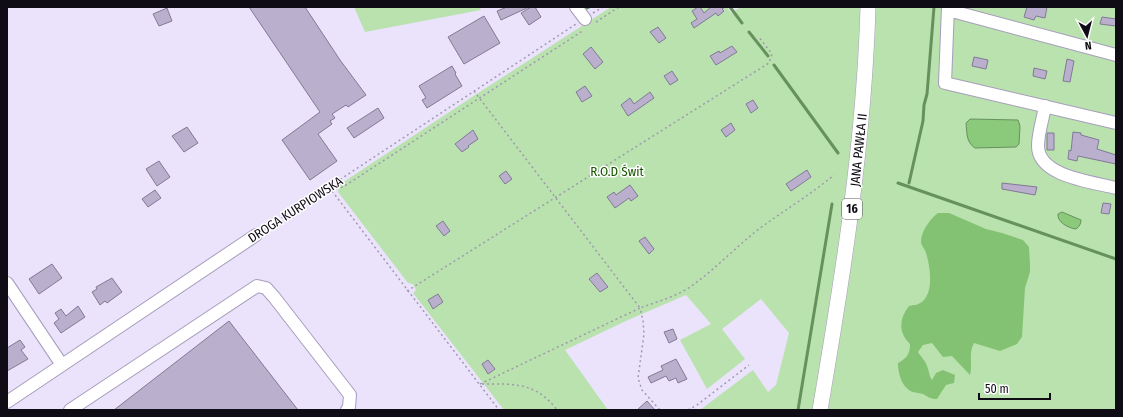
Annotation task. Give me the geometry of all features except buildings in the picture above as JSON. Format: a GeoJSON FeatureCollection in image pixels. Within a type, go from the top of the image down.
{"type":"FeatureCollection","features":[{"type":"Feature","properties":{"kind":"main road","name":"JANA PAWŁA II"},"geometry":{"type":"LineString","coordinates":[[820,410],[845,261],[855,185],[865,82],[868,7]]}},
{"type":"Feature","properties":{"kind":"street"},"geometry":{"type":"LineString","coordinates":[[576,7],[588,24]]}},
{"type":"Feature","properties":{"kind":"street"},"geometry":{"type":"LineString","coordinates":[[1116,55],[948,9],[945,83],[1116,123]]}},
{"type":"Feature","properties":{"kind":"street"},"geometry":{"type":"LineString","coordinates":[[1045,106],[1038,147],[1040,157],[1050,168],[1062,174],[1116,188]]}},
{"type":"Feature","properties":{"kind":"street","name":"DROGA KURPIOWSKA"},"geometry":{"type":"LineString","coordinates":[[7,402],[256,234]]}},
{"type":"Feature","properties":{"kind":"street"},"geometry":{"type":"LineString","coordinates":[[7,283],[62,365]]}},
{"type":"Feature","properties":{"kind":"street"},"geometry":{"type":"LineString","coordinates":[[70,410],[257,286],[266,288],[274,297],[350,395],[349,407],[347,410]]}},
{"type":"Feature","properties":{"kind":"path"},"geometry":{"type":"LineString","coordinates":[[331,190],[343,187],[480,98],[588,24],[619,7]]}},
{"type":"Feature","properties":{"kind":"path","name":"DROGA KURPIOWSKA"},"geometry":{"type":"LineString","coordinates":[[256,234],[474,91],[588,24]]}},
{"type":"Feature","properties":{"kind":"path"},"geometry":{"type":"LineString","coordinates":[[407,291],[769,63],[772,54],[758,36]]}},
{"type":"Feature","properties":{"kind":"path"},"geometry":{"type":"LineString","coordinates":[[474,91],[640,308],[644,334],[638,378],[642,390],[660,410]]}},
{"type":"Feature","properties":{"kind":"path"},"geometry":{"type":"LineString","coordinates":[[480,384],[640,308],[662,300],[689,287],[740,247],[755,232],[834,175]]}},
{"type":"Feature","properties":{"kind":"path"},"geometry":{"type":"LineString","coordinates":[[329,187],[499,410]]}},
{"type":"Feature","properties":{"kind":"path"},"geometry":{"type":"LineString","coordinates":[[688,410],[697,405],[749,365]]}},
{"type":"Feature","properties":{"kind":"path"},"geometry":{"type":"LineString","coordinates":[[480,384],[515,385],[532,388],[544,395],[558,410]]}},
{"type":"Feature","properties":{"kind":"green space"},"geometry":{"type":"Polygon","coordinates":[[[354,7],[479,7],[481,10],[365,32],[354,7]]]}},
{"type":"Feature","properties":{"kind":"green space","name":"R.O.D Świt"},"geometry":{"type":"Polygon","coordinates":[[[611,7],[727,7],[731,13],[741,7],[1116,7],[1116,410],[700,410],[753,370],[768,392],[776,385],[789,333],[761,299],[722,329],[745,359],[707,389],[680,340],[711,324],[686,295],[628,320],[565,350],[608,410],[504,410],[413,293],[416,290],[413,284],[408,283],[338,192],[339,185],[611,7]]]}},
{"type":"Feature","properties":{"kind":"shaded area"},"geometry":{"type":"Polygon","coordinates":[[[970,119],[1018,120],[1020,126],[1019,144],[1016,147],[975,148],[968,140],[966,123],[970,119]]]}},
{"type":"Feature","properties":{"kind":"shaded area"},"geometry":{"type":"Polygon","coordinates":[[[1062,212],[1081,220],[1076,229],[1067,226],[1059,220],[1058,214],[1062,212]]]}},
{"type":"Feature","properties":{"kind":"shaded area"},"geometry":{"type":"Polygon","coordinates":[[[938,213],[949,213],[986,229],[1023,240],[1029,247],[1030,272],[1025,288],[1022,337],[1017,344],[1000,351],[974,343],[971,351],[970,375],[952,356],[943,357],[932,343],[923,345],[918,352],[926,364],[932,380],[936,373],[943,370],[955,375],[954,383],[946,385],[937,399],[909,390],[901,380],[898,363],[909,353],[910,347],[910,344],[903,335],[901,325],[903,316],[909,306],[923,301],[929,291],[929,264],[921,243],[921,238],[926,226],[938,213]]]}},
{"type":"Feature","properties":{"kind":"waterway"},"geometry":{"type":"LineString","coordinates":[[730,7],[742,23]]}},
{"type":"Feature","properties":{"kind":"waterway"},"geometry":{"type":"LineString","coordinates":[[909,183],[923,121],[924,105],[927,94],[934,7]]}},
{"type":"Feature","properties":{"kind":"waterway"},"geometry":{"type":"LineString","coordinates":[[749,32],[768,56]]}},
{"type":"Feature","properties":{"kind":"waterway"},"geometry":{"type":"LineString","coordinates":[[774,65],[838,153]]}},
{"type":"Feature","properties":{"kind":"waterway"},"geometry":{"type":"LineString","coordinates":[[898,183],[1116,259]]}},
{"type":"Feature","properties":{"kind":"waterway"},"geometry":{"type":"LineString","coordinates":[[798,410],[832,204]]}}]}
